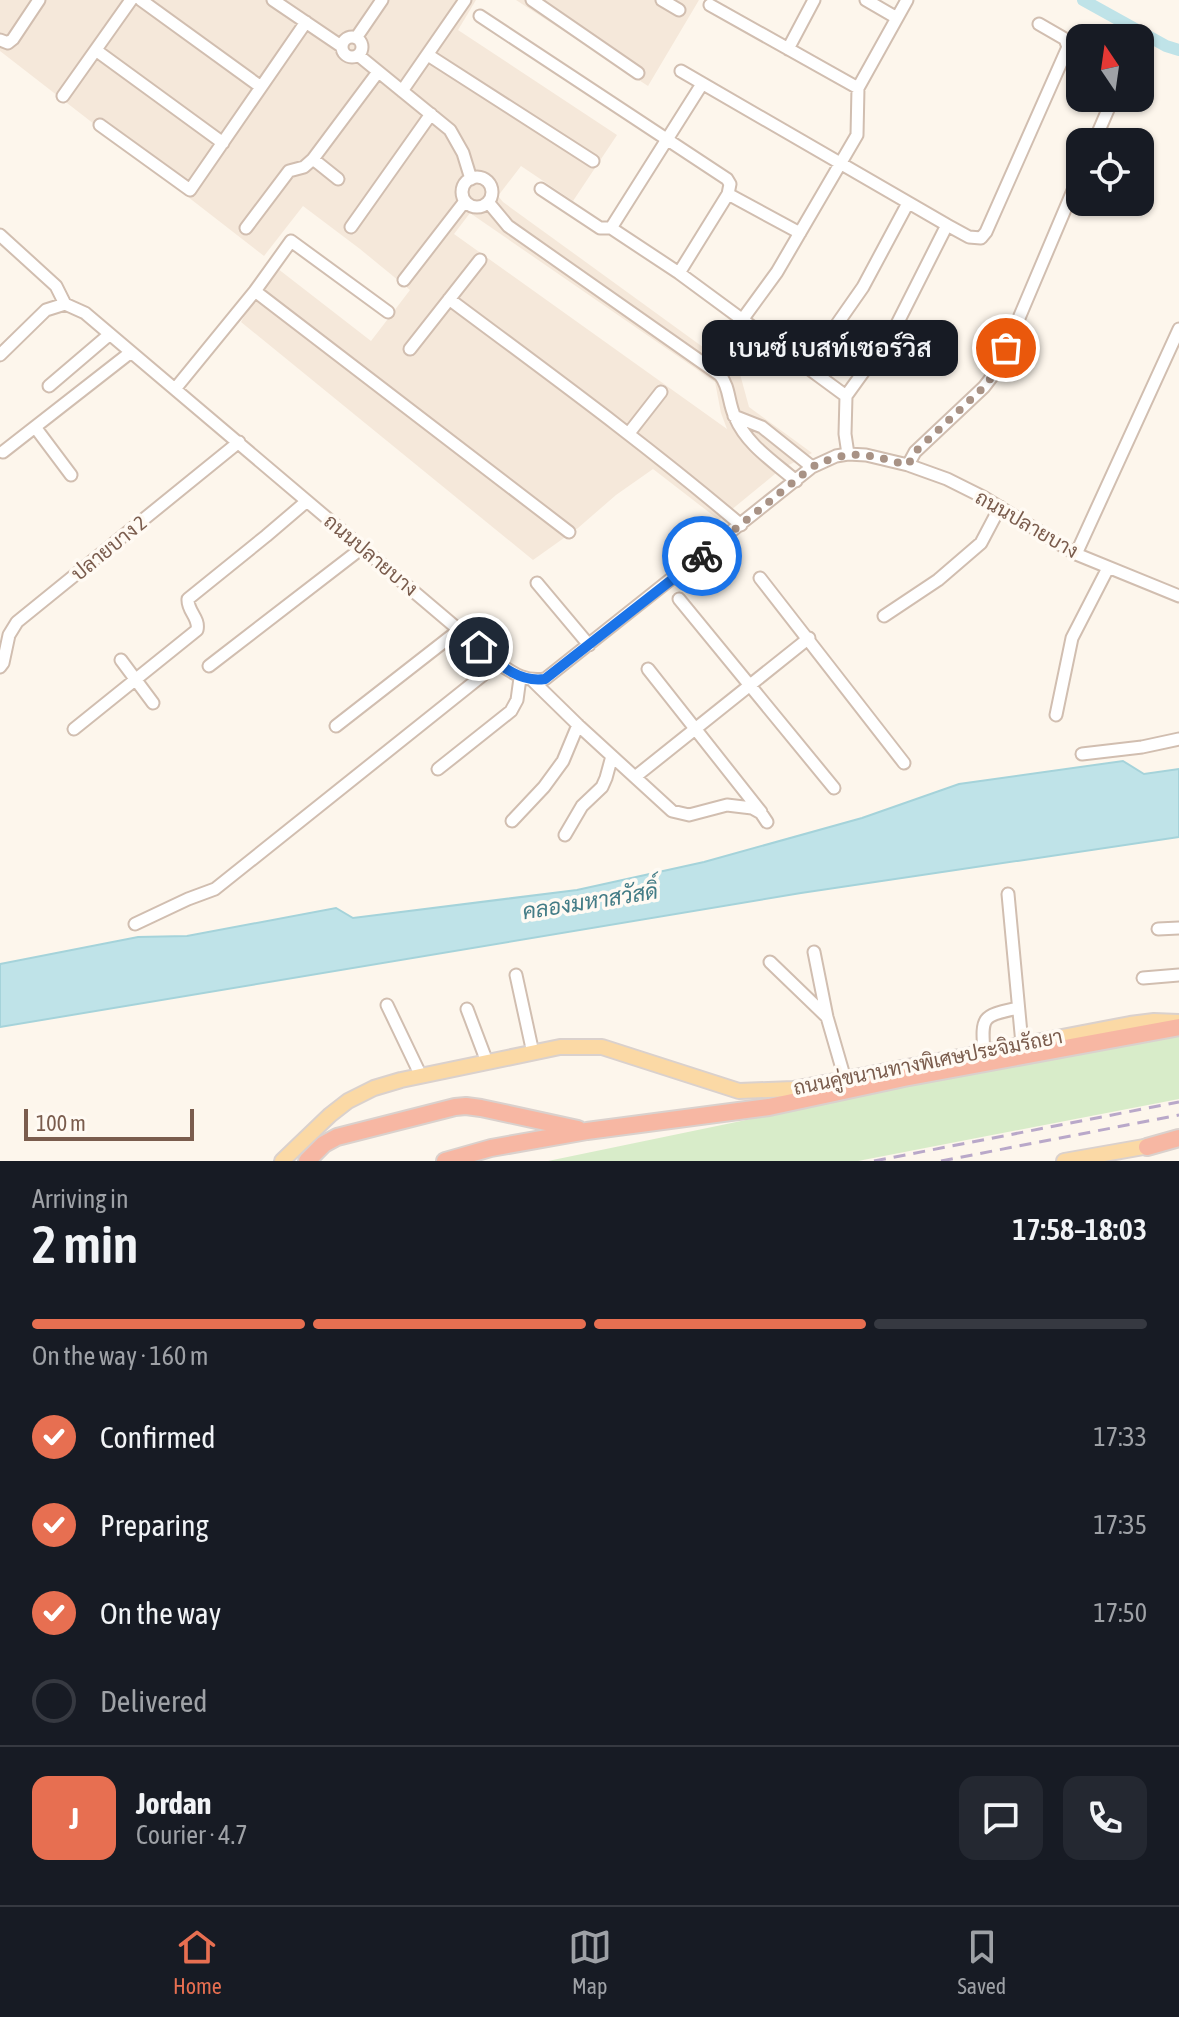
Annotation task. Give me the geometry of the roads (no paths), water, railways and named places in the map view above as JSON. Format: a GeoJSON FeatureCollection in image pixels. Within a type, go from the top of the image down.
{"type":"FeatureCollection","features":[{"type":"Feature","properties":{"kind":"highway"},"geometry":{"type":"LineString","coordinates":[[445,1161],[491,1148],[587,1131],[769,1107],[1179,1024]]}},
{"type":"Feature","properties":{"kind":"highway"},"geometry":{"type":"LineString","coordinates":[[307,1161],[324,1144],[337,1137],[455,1107],[481,1108],[587,1131]]}},
{"type":"Feature","properties":{"kind":"highway"},"geometry":{"type":"LineString","coordinates":[[1147,1147],[1179,1140]]}},
{"type":"Feature","properties":{"kind":"main road","name":"ถนนคู่ขนานทางพิเศษประจิมรัถยา"},"geometry":{"type":"LineString","coordinates":[[282,1161],[330,1115],[348,1101],[374,1088],[560,1047],[602,1047],[739,1091],[793,1089],[1130,1024],[1154,1021],[1179,1024]]}},
{"type":"Feature","properties":{"kind":"main road"},"geometry":{"type":"LineString","coordinates":[[1064,1161],[1147,1147]]}},
{"type":"Feature","properties":{"kind":"street"},"geometry":{"type":"LineString","coordinates":[[0,40],[8,43],[13,39],[39,0]]}},
{"type":"Feature","properties":{"kind":"street"},"geometry":{"type":"LineString","coordinates":[[63,96],[131,0]]}},
{"type":"Feature","properties":{"kind":"street"},"geometry":{"type":"LineString","coordinates":[[141,0],[261,87]]}},
{"type":"Feature","properties":{"kind":"street"},"geometry":{"type":"LineString","coordinates":[[273,0],[341,46],[347,56],[358,55]]}},
{"type":"Feature","properties":{"kind":"street"},"geometry":{"type":"LineString","coordinates":[[356,38],[382,0]]}},
{"type":"Feature","properties":{"kind":"street"},"geometry":{"type":"LineString","coordinates":[[402,91],[465,0]]}},
{"type":"Feature","properties":{"kind":"street"},"geometry":{"type":"LineString","coordinates":[[532,0],[638,73]]}},
{"type":"Feature","properties":{"kind":"street"},"geometry":{"type":"LineString","coordinates":[[662,0],[679,10]]}},
{"type":"Feature","properties":{"kind":"street"},"geometry":{"type":"LineString","coordinates":[[788,49],[814,0]]}},
{"type":"Feature","properties":{"kind":"street"},"geometry":{"type":"LineString","coordinates":[[866,0],[897,18]]}},
{"type":"Feature","properties":{"kind":"street"},"geometry":{"type":"LineString","coordinates":[[742,320],[777,272],[857,135],[858,88],[907,0]]}},
{"type":"Feature","properties":{"kind":"street"},"geometry":{"type":"LineString","coordinates":[[710,5],[858,88]]}},
{"type":"Feature","properties":{"kind":"street"},"geometry":{"type":"LineString","coordinates":[[480,16],[727,179],[730,184],[728,194],[679,273]]}},
{"type":"Feature","properties":{"kind":"street"},"geometry":{"type":"LineString","coordinates":[[100,125],[190,190],[306,22]]}},
{"type":"Feature","properties":{"kind":"street"},"geometry":{"type":"LineString","coordinates":[[681,71],[908,203],[977,239],[986,232],[1068,47],[1065,39],[1039,24]]}},
{"type":"Feature","properties":{"kind":"street"},"geometry":{"type":"LineString","coordinates":[[341,46],[345,39],[356,38],[361,44],[358,55]]}},
{"type":"Feature","properties":{"kind":"street"},"geometry":{"type":"LineString","coordinates":[[97,51],[223,143]]}},
{"type":"Feature","properties":{"kind":"street"},"geometry":{"type":"LineString","coordinates":[[358,55],[450,130],[463,153],[471,179]]}},
{"type":"Feature","properties":{"kind":"street"},"geometry":{"type":"LineString","coordinates":[[428,55],[593,161]]}},
{"type":"Feature","properties":{"kind":"street"},"geometry":{"type":"LineString","coordinates":[[246,228],[289,171],[304,167],[313,159],[378,72]]}},
{"type":"Feature","properties":{"kind":"street"},"geometry":{"type":"LineString","coordinates":[[611,228],[702,84]]}},
{"type":"Feature","properties":{"kind":"street"},"geometry":{"type":"LineString","coordinates":[[351,227],[431,114]]}},
{"type":"Feature","properties":{"kind":"street"},"geometry":{"type":"LineString","coordinates":[[313,159],[338,179]]}},
{"type":"Feature","properties":{"kind":"street"},"geometry":{"type":"LineString","coordinates":[[481,178],[489,183],[492,193],[488,202],[479,207],[465,201],[463,186],[471,179],[481,178]]}},
{"type":"Feature","properties":{"kind":"street"},"geometry":{"type":"LineString","coordinates":[[541,189],[600,228],[611,228],[679,273],[846,396]]}},
{"type":"Feature","properties":{"kind":"street"},"geometry":{"type":"LineString","coordinates":[[728,194],[800,233]]}},
{"type":"Feature","properties":{"kind":"street"},"geometry":{"type":"LineString","coordinates":[[404,280],[465,201]]}},
{"type":"Feature","properties":{"kind":"street"},"geometry":{"type":"LineString","coordinates":[[488,202],[508,226],[720,375],[726,384],[734,416],[750,443],[796,481]]}},
{"type":"Feature","properties":{"kind":"street"},"geometry":{"type":"LineString","coordinates":[[807,367],[863,287],[908,203]]}},
{"type":"Feature","properties":{"kind":"street"},"geometry":{"type":"LineString","coordinates":[[908,465],[915,452],[984,387],[997,370],[1066,207]]}},
{"type":"Feature","properties":{"kind":"street"},"geometry":{"type":"LineString","coordinates":[[848,454],[846,396],[895,328],[947,225]]}},
{"type":"Feature","properties":{"kind":"street"},"geometry":{"type":"LineString","coordinates":[[0,235],[56,286],[65,304],[46,310],[2,350]]}},
{"type":"Feature","properties":{"kind":"street"},"geometry":{"type":"LineString","coordinates":[[175,389],[255,291],[291,241],[388,312]]}},
{"type":"Feature","properties":{"kind":"street"},"geometry":{"type":"LineString","coordinates":[[410,349],[480,260]]}},
{"type":"Feature","properties":{"kind":"street"},"geometry":{"type":"LineString","coordinates":[[255,291],[569,532]]}},
{"type":"Feature","properties":{"kind":"street"},"geometry":{"type":"LineString","coordinates":[[449,299],[629,433],[741,525]]}},
{"type":"Feature","properties":{"kind":"street","name":"ถนนปลายบาง"},"geometry":{"type":"LineString","coordinates":[[65,304],[85,313],[498,663],[520,678],[533,681],[545,679],[812,467],[848,454],[908,465],[947,479],[1000,507],[1076,554],[1179,596]]}},
{"type":"Feature","properties":{"kind":"street"},"geometry":{"type":"LineString","coordinates":[[1076,554],[1179,329]]}},
{"type":"Feature","properties":{"kind":"street"},"geometry":{"type":"LineString","coordinates":[[49,386],[110,334]]}},
{"type":"Feature","properties":{"kind":"street"},"geometry":{"type":"LineString","coordinates":[[3,452],[131,352]]}},
{"type":"Feature","properties":{"kind":"street"},"geometry":{"type":"LineString","coordinates":[[629,433],[661,392]]}},
{"type":"Feature","properties":{"kind":"street"},"geometry":{"type":"LineString","coordinates":[[734,416],[762,427],[812,467]]}},
{"type":"Feature","properties":{"kind":"street"},"geometry":{"type":"LineString","coordinates":[[35,427],[71,475]]}},
{"type":"Feature","properties":{"kind":"street","name":"ปลายบาง 2"},"geometry":{"type":"LineString","coordinates":[[0,667],[9,635],[17,622],[239,442]]}},
{"type":"Feature","properties":{"kind":"street"},"geometry":{"type":"LineString","coordinates":[[74,729],[197,630],[198,622],[189,609],[188,599],[307,501]]}},
{"type":"Feature","properties":{"kind":"street"},"geometry":{"type":"LineString","coordinates":[[884,616],[938,580],[981,543],[1000,507]]}},
{"type":"Feature","properties":{"kind":"street"},"geometry":{"type":"LineString","coordinates":[[209,666],[362,548]]}},
{"type":"Feature","properties":{"kind":"street"},"geometry":{"type":"LineString","coordinates":[[1056,715],[1072,638],[1108,568]]}},
{"type":"Feature","properties":{"kind":"street"},"geometry":{"type":"LineString","coordinates":[[760,578],[904,763]]}},
{"type":"Feature","properties":{"kind":"street"},"geometry":{"type":"LineString","coordinates":[[537,583],[589,645]]}},
{"type":"Feature","properties":{"kind":"street"},"geometry":{"type":"LineString","coordinates":[[679,599],[834,788]]}},
{"type":"Feature","properties":{"kind":"street"},"geometry":{"type":"LineString","coordinates":[[336,726],[459,630]]}},
{"type":"Feature","properties":{"kind":"street"},"geometry":{"type":"LineString","coordinates":[[635,777],[809,638]]}},
{"type":"Feature","properties":{"kind":"street"},"geometry":{"type":"LineString","coordinates":[[121,660],[153,703]]}},
{"type":"Feature","properties":{"kind":"street"},"geometry":{"type":"LineString","coordinates":[[135,924],[215,889],[498,663]]}},
{"type":"Feature","properties":{"kind":"street"},"geometry":{"type":"LineString","coordinates":[[533,681],[672,811],[689,815],[727,805],[752,808],[764,817],[648,669]]}},
{"type":"Feature","properties":{"kind":"street"},"geometry":{"type":"LineString","coordinates":[[438,769],[511,711],[517,700],[520,678]]}},
{"type":"Feature","properties":{"kind":"street"},"geometry":{"type":"LineString","coordinates":[[512,821],[563,761],[578,725]]}},
{"type":"Feature","properties":{"kind":"street"},"geometry":{"type":"LineString","coordinates":[[1082,754],[1179,739]]}},
{"type":"Feature","properties":{"kind":"street"},"geometry":{"type":"LineString","coordinates":[[565,835],[582,806],[602,787],[612,756]]}},
{"type":"Feature","properties":{"kind":"street"},"geometry":{"type":"LineString","coordinates":[[1008,894],[1022,1044]]}},
{"type":"Feature","properties":{"kind":"street"},"geometry":{"type":"LineString","coordinates":[[1158,929],[1179,928]]}},
{"type":"Feature","properties":{"kind":"street"},"geometry":{"type":"LineString","coordinates":[[814,952],[827,1017],[845,1079]]}},
{"type":"Feature","properties":{"kind":"street"},"geometry":{"type":"LineString","coordinates":[[770,962],[827,1017]]}},
{"type":"Feature","properties":{"kind":"street"},"geometry":{"type":"LineString","coordinates":[[516,975],[533,1053]]}},
{"type":"Feature","properties":{"kind":"street"},"geometry":{"type":"LineString","coordinates":[[1143,978],[1179,975]]}},
{"type":"Feature","properties":{"kind":"street"},"geometry":{"type":"LineString","coordinates":[[387,1005],[421,1076]]}},
{"type":"Feature","properties":{"kind":"street"},"geometry":{"type":"LineString","coordinates":[[984,1052],[982,1026],[986,1019],[993,1014],[1018,1008]]}},
{"type":"Feature","properties":{"kind":"street"},"geometry":{"type":"LineString","coordinates":[[467,1009],[487,1062]]}},
{"type":"Feature","properties":{"kind":"water","name":"คลองมหาสวัสดิ์"},"geometry":{"type":"Polygon","coordinates":[[[1123,761],[1144,774],[1179,769],[1179,837],[801,893],[0,1027],[0,964],[138,937],[187,936],[336,908],[353,918],[577,890],[704,862],[862,818],[959,784],[1123,761]]]}},
{"type":"Feature","properties":{"kind":"waterway"},"geometry":{"type":"LineString","coordinates":[[1083,0],[1166,46],[1179,50]]}},
{"type":"Feature","properties":{"kind":"railway"},"geometry":{"type":"LineString","coordinates":[[874,1161],[1179,1102]]}},
{"type":"Feature","properties":{"kind":"railway"},"geometry":{"type":"LineString","coordinates":[[941,1161],[1179,1115]]}},
{"type":"Feature","properties":{"kind":"place","name":"เบนซ์ เบสท์เซอร์วิส"},"geometry":{"type":"Point","coordinates":[1006,348]}}]}
